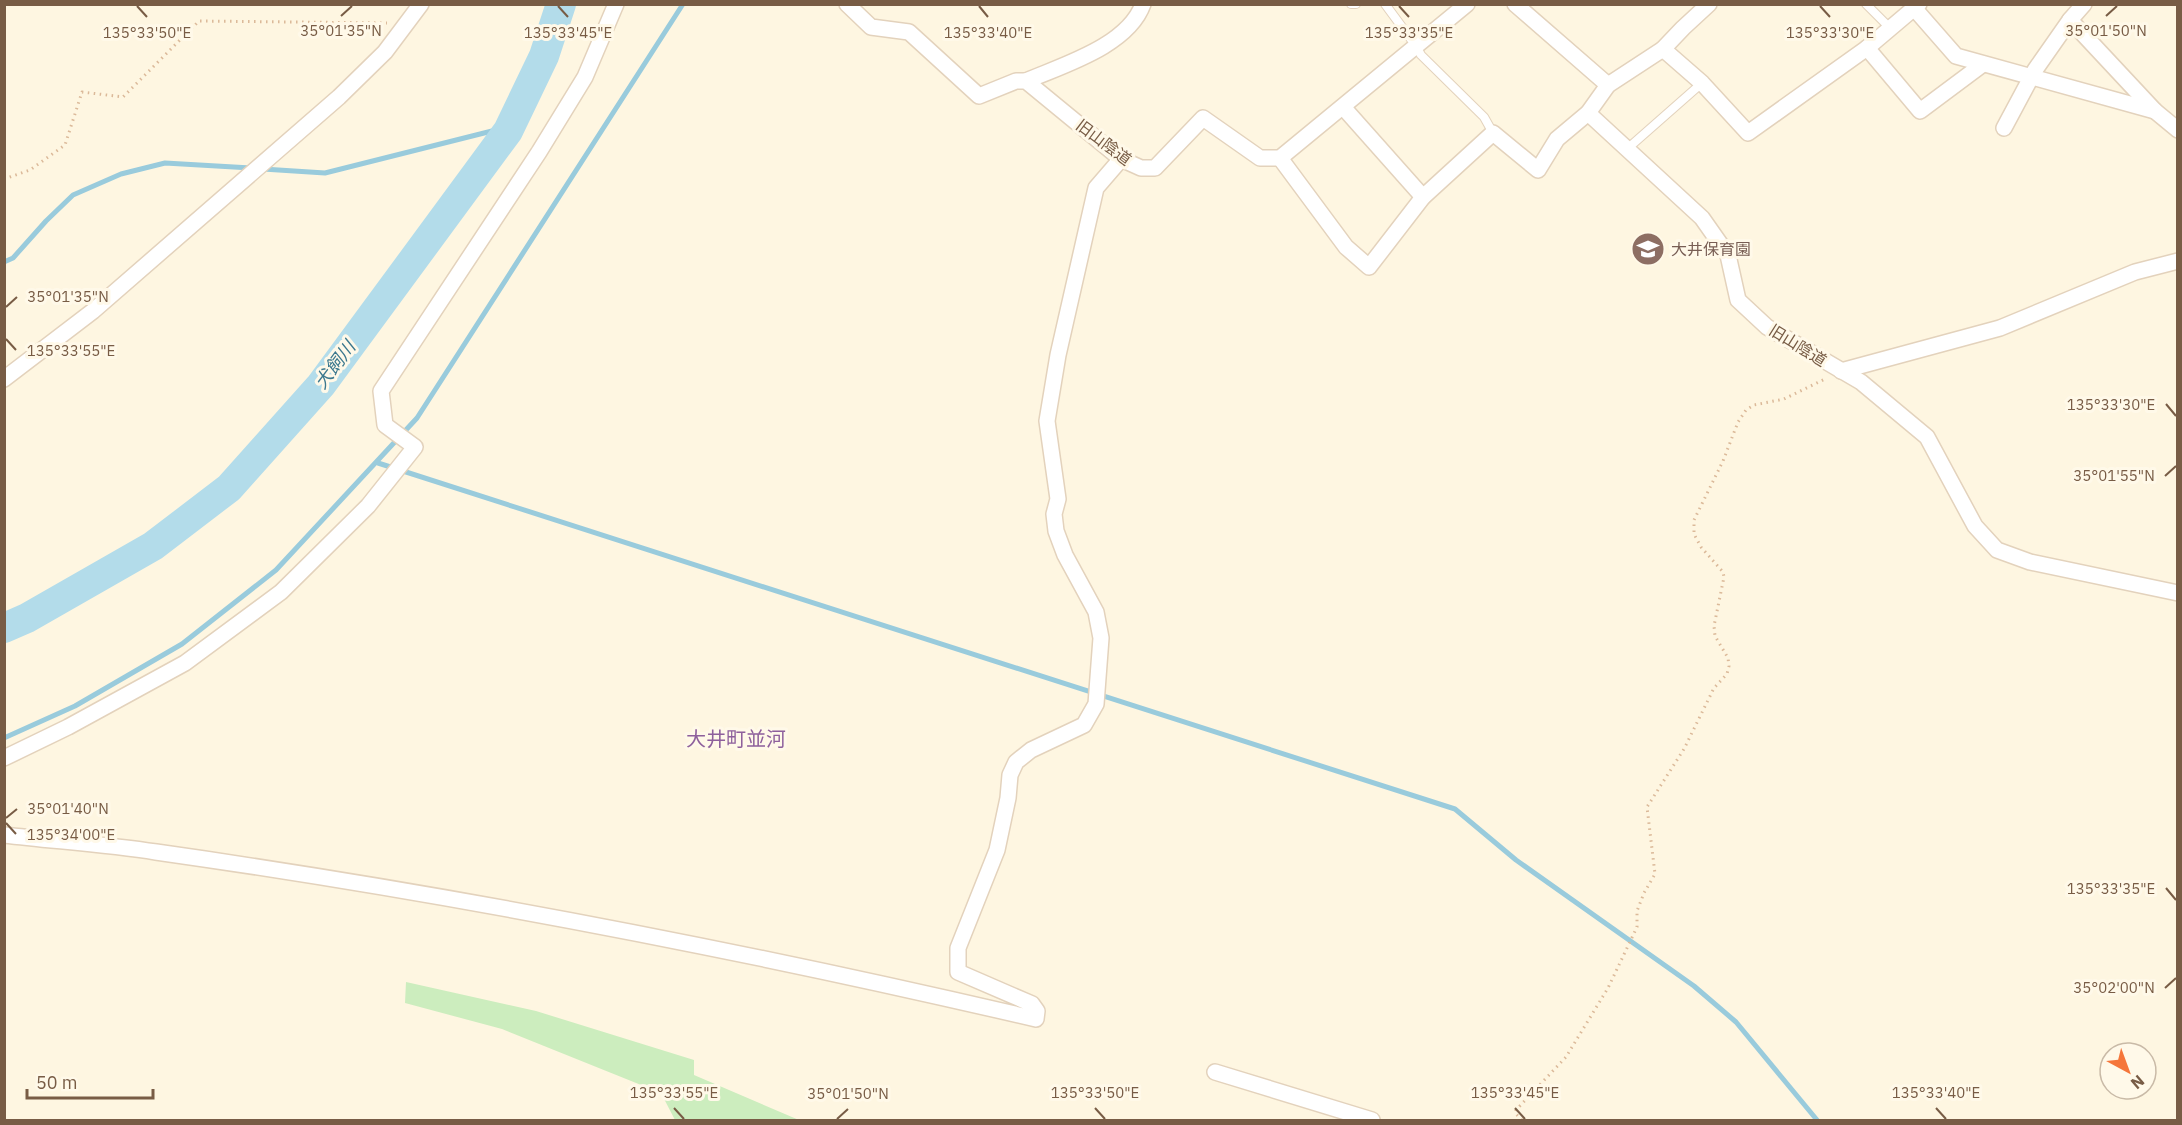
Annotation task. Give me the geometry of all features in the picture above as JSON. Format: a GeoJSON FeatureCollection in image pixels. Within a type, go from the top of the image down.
{"type":"FeatureCollection","features":[{"type":"Feature","properties":{"kind":"street"},"geometry":{"type":"LineString","coordinates":[[4,379],[93,310],[339,97],[385,52],[421,4]]}},
{"type":"Feature","properties":{"kind":"street"},"geometry":{"type":"LineString","coordinates":[[4,758],[68,727],[185,663],[280,592],[368,506],[415,447],[386,425],[381,391],[539,152],[585,77],[616,4]]}},
{"type":"Feature","properties":{"kind":"street"},"geometry":{"type":"LineString","coordinates":[[847,4],[871,27],[909,32],[980,96],[1016,81],[1026,81],[1103,48],[1123,33],[1143,4]]}},
{"type":"Feature","properties":{"kind":"street"},"geometry":{"type":"LineString","coordinates":[[1467,4],[1280,158],[1346,247],[1370,267],[1423,197],[1493,133],[1538,170],[1557,139],[1588,113],[1608,85],[1663,49],[1709,4]]}},
{"type":"Feature","properties":{"kind":"street"},"geometry":{"type":"LineString","coordinates":[[1515,4],[1608,85]]}},
{"type":"Feature","properties":{"kind":"street"},"geometry":{"type":"LineString","coordinates":[[2004,128],[2031,77],[2083,5]]}},
{"type":"Feature","properties":{"kind":"street"},"geometry":{"type":"LineString","coordinates":[[1663,49],[1702,83],[1748,134],[1867,48],[1917,6],[1956,56],[2156,111]]}},
{"type":"Feature","properties":{"kind":"street"},"geometry":{"type":"LineString","coordinates":[[2070,20],[2156,111],[2178,130]]}},
{"type":"Feature","properties":{"kind":"street"},"geometry":{"type":"LineString","coordinates":[[1867,48],[1920,111],[1983,64]]}},
{"type":"Feature","properties":{"kind":"street","name":"旧山陰道"},"geometry":{"type":"LineString","coordinates":[[1026,81],[1121,159],[1141,168],[1155,168],[1203,118],[1260,158],[1280,158]]}},
{"type":"Feature","properties":{"kind":"street"},"geometry":{"type":"LineString","coordinates":[[1343,107],[1423,197]]}},
{"type":"Feature","properties":{"kind":"street","name":"旧山陰道"},"geometry":{"type":"LineString","coordinates":[[1588,113],[1702,218],[1728,255],[1738,300],[1767,327],[1861,382],[1928,437],[1975,526],[1997,550],[2030,562],[2178,594]]}},
{"type":"Feature","properties":{"kind":"street"},"geometry":{"type":"LineString","coordinates":[[4,836],[154,851],[534,914],[855,977],[1036,1019],[1036,1011],[1032,1004],[958,972],[958,948],[997,850],[1008,798],[1010,775],[1016,762],[1031,750],[1084,725],[1096,704],[1101,638],[1096,612],[1065,555],[1056,531],[1054,514],[1058,499],[1047,421],[1058,355],[1096,188],[1121,159]]}},
{"type":"Feature","properties":{"kind":"street"},"geometry":{"type":"LineString","coordinates":[[1840,371],[2000,328],[2135,272],[2178,261]]}},
{"type":"Feature","properties":{"kind":"street"},"geometry":{"type":"LineString","coordinates":[[1215,1072],[1372,1120]]}},
{"type":"Feature","properties":{"kind":"lane"},"geometry":{"type":"LineString","coordinates":[[1351,4],[1356,4]]}},
{"type":"Feature","properties":{"kind":"lane"},"geometry":{"type":"LineString","coordinates":[[1384,4],[1421,55],[1484,117],[1493,133]]}},
{"type":"Feature","properties":{"kind":"lane"},"geometry":{"type":"LineString","coordinates":[[1866,4],[1890,28]]}},
{"type":"Feature","properties":{"kind":"lane"},"geometry":{"type":"LineString","coordinates":[[1627,149],[1702,83]]}},
{"type":"Feature","properties":{"kind":"path"},"geometry":{"type":"LineString","coordinates":[[4,179],[30,170],[65,146],[82,92],[123,97],[199,21],[387,24],[393,18]]}},
{"type":"Feature","properties":{"kind":"path"},"geometry":{"type":"LineString","coordinates":[[1522,1120],[1515,1113],[1516,1110],[1566,1057],[1608,988],[1637,927],[1638,911],[1644,893],[1655,874],[1647,807],[1684,749],[1714,688],[1727,674],[1728,658],[1715,636],[1714,626],[1724,577],[1694,534],[1694,520],[1723,461],[1732,434],[1746,410],[1754,405],[1784,399],[1840,371]]}},
{"type":"Feature","properties":{"kind":"green space"},"geometry":{"type":"Polygon","coordinates":[[[406,982],[536,1011],[694,1060],[694,1075],[799,1120],[675,1120],[661,1093],[502,1029],[405,1003],[406,982]]]}},
{"type":"Feature","properties":{"kind":"waterway","name":"犬飼川"},"geometry":{"type":"LineString","coordinates":[[4,628],[27,618],[153,546],[229,488],[321,385],[508,131],[544,56],[561,4]]}},
{"type":"Feature","properties":{"kind":"waterway"},"geometry":{"type":"LineString","coordinates":[[4,738],[75,706],[182,644],[276,570],[417,418],[683,4]]}},
{"type":"Feature","properties":{"kind":"waterway"},"geometry":{"type":"LineString","coordinates":[[263,169],[325,173],[496,130],[508,131]]}},
{"type":"Feature","properties":{"kind":"waterway"},"geometry":{"type":"LineString","coordinates":[[4,262],[13,258],[73,195],[121,174],[165,163],[251,168]]}},
{"type":"Feature","properties":{"kind":"waterway"},"geometry":{"type":"LineString","coordinates":[[378,463],[1455,809],[1516,860],[1694,986],[1736,1022],[1817,1120]]}},
{"type":"Feature","properties":{"kind":"place","name":"大井保育園"},"geometry":{"type":"Point","coordinates":[1648,249]}},
{"type":"Feature","properties":{"kind":"district","name":"大井町並河"},"geometry":{"type":"Point","coordinates":[736,739]}}]}
